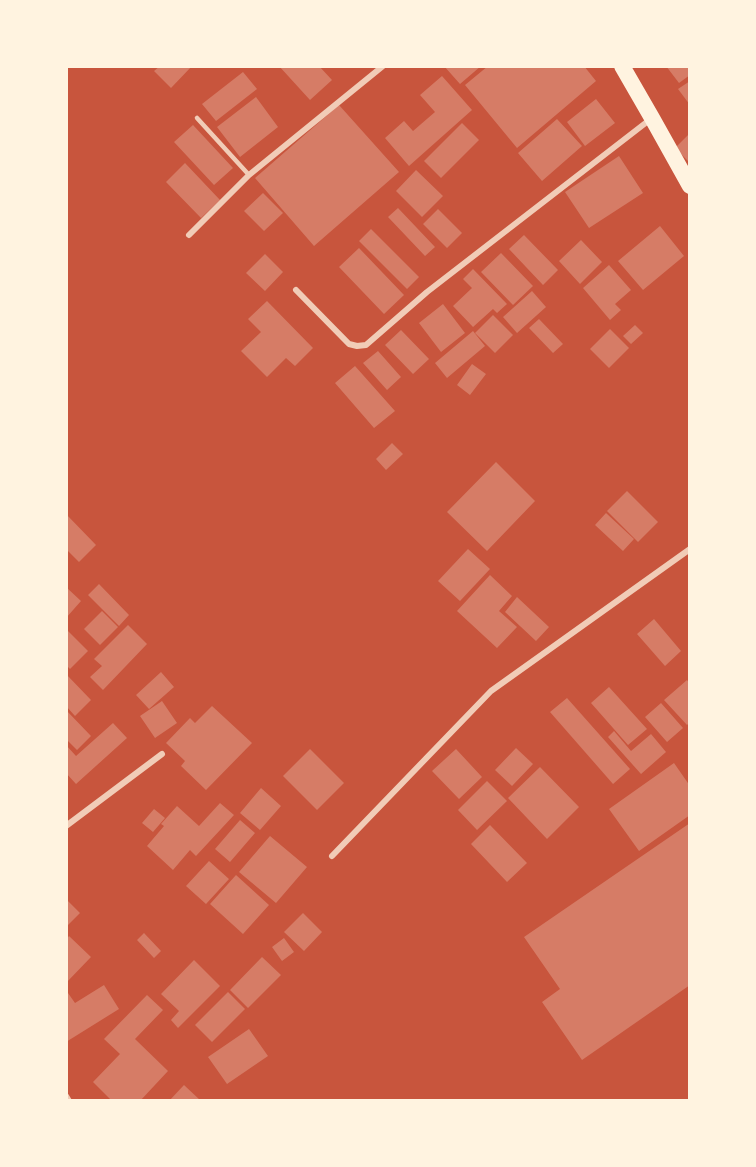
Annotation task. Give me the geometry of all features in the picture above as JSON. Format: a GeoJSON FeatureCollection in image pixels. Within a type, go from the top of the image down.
{"type":"FeatureCollection","features":[{"type":"Feature","properties":{"kind":"highway"},"geometry":{"type":"LineString","coordinates":[[622,66],[690,186]]}},
{"type":"Feature","properties":{"kind":"street"},"geometry":{"type":"LineString","coordinates":[[189,235],[249,176],[383,66]]}},
{"type":"Feature","properties":{"kind":"street"},"geometry":{"type":"LineString","coordinates":[[296,290],[349,344],[366,345],[427,292],[652,118]]}},
{"type":"Feature","properties":{"kind":"street"},"geometry":{"type":"LineString","coordinates":[[332,856],[491,691],[690,549]]}},
{"type":"Feature","properties":{"kind":"street"},"geometry":{"type":"LineString","coordinates":[[66,826],[162,754]]}},
{"type":"Feature","properties":{"kind":"street"},"geometry":{"type":"LineString","coordinates":[[66,1096],[69,1101]]}},
{"type":"Feature","properties":{"kind":"lane"},"geometry":{"type":"LineString","coordinates":[[197,118],[249,176]]}},
{"type":"Feature","properties":{"kind":"building"},"geometry":{"type":"Polygon","coordinates":[[[160,66],[192,66],[171,88],[154,71],[160,66]]]}},
{"type":"Feature","properties":{"kind":"building"},"geometry":{"type":"Polygon","coordinates":[[[279,66],[319,66],[332,80],[310,100],[279,66]]]}},
{"type":"Feature","properties":{"kind":"building"},"geometry":{"type":"Polygon","coordinates":[[[444,66],[481,66],[460,84],[444,66]]]}},
{"type":"Feature","properties":{"kind":"building"},"geometry":{"type":"Polygon","coordinates":[[[488,66],[584,66],[596,81],[517,148],[465,85],[488,66]]]}},
{"type":"Feature","properties":{"kind":"building"},"geometry":{"type":"Polygon","coordinates":[[[666,66],[690,66],[690,75],[679,83],[666,66]]]}},
{"type":"Feature","properties":{"kind":"building"},"geometry":{"type":"Polygon","coordinates":[[[243,72],[257,89],[216,121],[202,104],[243,72]]]}},
{"type":"Feature","properties":{"kind":"building"},"geometry":{"type":"Polygon","coordinates":[[[442,76],[472,110],[409,166],[385,138],[404,121],[413,131],[435,112],[420,95],[442,76]]]}},
{"type":"Feature","properties":{"kind":"building"},"geometry":{"type":"Polygon","coordinates":[[[690,81],[690,105],[678,89],[690,81]]]}},
{"type":"Feature","properties":{"kind":"building"},"geometry":{"type":"Polygon","coordinates":[[[256,97],[278,127],[240,157],[217,127],[256,97]]]}},
{"type":"Feature","properties":{"kind":"building"},"geometry":{"type":"Polygon","coordinates":[[[596,99],[615,123],[585,146],[567,122],[596,99]]]}},
{"type":"Feature","properties":{"kind":"building"},"geometry":{"type":"Polygon","coordinates":[[[339,105],[399,172],[314,246],[255,178],[339,105]]]}},
{"type":"Feature","properties":{"kind":"building"},"geometry":{"type":"Polygon","coordinates":[[[557,119],[582,146],[542,181],[518,153],[557,119]]]}},
{"type":"Feature","properties":{"kind":"building"},"geometry":{"type":"Polygon","coordinates":[[[462,123],[479,140],[441,178],[424,161],[462,123]]]}},
{"type":"Feature","properties":{"kind":"building"},"geometry":{"type":"Polygon","coordinates":[[[193,125],[233,168],[214,185],[174,142],[193,125]]]}},
{"type":"Feature","properties":{"kind":"building"},"geometry":{"type":"Polygon","coordinates":[[[690,135],[690,163],[675,148],[690,135]]]}},
{"type":"Feature","properties":{"kind":"building"},"geometry":{"type":"Polygon","coordinates":[[[619,156],[643,193],[589,228],[565,192],[619,156]]]}},
{"type":"Feature","properties":{"kind":"building"},"geometry":{"type":"Polygon","coordinates":[[[185,163],[220,200],[201,218],[166,182],[185,163]]]}},
{"type":"Feature","properties":{"kind":"building"},"geometry":{"type":"Polygon","coordinates":[[[416,170],[443,196],[422,217],[396,191],[416,170]]]}},
{"type":"Feature","properties":{"kind":"building"},"geometry":{"type":"Polygon","coordinates":[[[263,193],[283,213],[264,231],[244,211],[263,193]]]}},
{"type":"Feature","properties":{"kind":"building"},"geometry":{"type":"Polygon","coordinates":[[[398,208],[435,247],[425,256],[388,217],[398,208]]]}},
{"type":"Feature","properties":{"kind":"building"},"geometry":{"type":"Polygon","coordinates":[[[438,209],[462,233],[447,248],[423,224],[438,209]]]}},
{"type":"Feature","properties":{"kind":"building"},"geometry":{"type":"Polygon","coordinates":[[[660,226],[684,256],[643,290],[618,261],[660,226]]]}},
{"type":"Feature","properties":{"kind":"building"},"geometry":{"type":"Polygon","coordinates":[[[371,229],[419,277],[407,289],[359,241],[371,229]]]}},
{"type":"Feature","properties":{"kind":"building"},"geometry":{"type":"Polygon","coordinates":[[[524,235],[558,270],[543,285],[509,249],[524,235]]]}},
{"type":"Feature","properties":{"kind":"building"},"geometry":{"type":"Polygon","coordinates":[[[581,240],[602,262],[580,284],[559,261],[581,240]]]}},
{"type":"Feature","properties":{"kind":"building"},"geometry":{"type":"Polygon","coordinates":[[[359,248],[404,295],[384,314],[339,267],[359,248]]]}},
{"type":"Feature","properties":{"kind":"building"},"geometry":{"type":"Polygon","coordinates":[[[501,253],[533,286],[513,305],[481,272],[501,253]]]}},
{"type":"Feature","properties":{"kind":"building"},"geometry":{"type":"Polygon","coordinates":[[[265,254],[283,272],[265,291],[246,273],[265,254]]]}},
{"type":"Feature","properties":{"kind":"building"},"geometry":{"type":"Polygon","coordinates":[[[609,265],[631,290],[615,304],[621,310],[610,320],[583,288],[609,265]]]}},
{"type":"Feature","properties":{"kind":"building"},"geometry":{"type":"Polygon","coordinates":[[[473,269],[507,304],[497,313],[493,309],[473,327],[453,306],[472,288],[463,279],[473,269]]]}},
{"type":"Feature","properties":{"kind":"building"},"geometry":{"type":"Polygon","coordinates":[[[532,291],[546,307],[517,333],[503,317],[532,291]]]}},
{"type":"Feature","properties":{"kind":"building"},"geometry":{"type":"Polygon","coordinates":[[[267,301],[313,348],[295,366],[286,358],[267,377],[241,351],[261,332],[248,319],[267,301]]]}},
{"type":"Feature","properties":{"kind":"building"},"geometry":{"type":"Polygon","coordinates":[[[443,304],[465,333],[441,352],[419,323],[443,304]]]}},
{"type":"Feature","properties":{"kind":"building"},"geometry":{"type":"Polygon","coordinates":[[[493,315],[513,335],[495,353],[475,333],[493,315]]]}},
{"type":"Feature","properties":{"kind":"building"},"geometry":{"type":"Polygon","coordinates":[[[539,319],[563,344],[553,353],[529,328],[539,319]]]}},
{"type":"Feature","properties":{"kind":"building"},"geometry":{"type":"Polygon","coordinates":[[[635,325],[643,333],[631,344],[623,336],[635,325]]]}},
{"type":"Feature","properties":{"kind":"building"},"geometry":{"type":"Polygon","coordinates":[[[610,329],[629,348],[609,368],[590,349],[610,329]]]}},
{"type":"Feature","properties":{"kind":"building"},"geometry":{"type":"Polygon","coordinates":[[[401,330],[429,359],[413,374],[385,345],[401,330]]]}},
{"type":"Feature","properties":{"kind":"building"},"geometry":{"type":"Polygon","coordinates":[[[473,331],[485,346],[447,378],[435,363],[473,331]]]}},
{"type":"Feature","properties":{"kind":"building"},"geometry":{"type":"Polygon","coordinates":[[[378,351],[401,377],[387,390],[363,363],[378,351]]]}},
{"type":"Feature","properties":{"kind":"building"},"geometry":{"type":"Polygon","coordinates":[[[472,364],[486,374],[470,395],[457,385],[472,364]]]}},
{"type":"Feature","properties":{"kind":"building"},"geometry":{"type":"Polygon","coordinates":[[[355,366],[395,411],[374,428],[335,383],[355,366]]]}},
{"type":"Feature","properties":{"kind":"building"},"geometry":{"type":"Polygon","coordinates":[[[392,443],[403,454],[386,470],[376,459],[392,443]]]}},
{"type":"Feature","properties":{"kind":"building"},"geometry":{"type":"Polygon","coordinates":[[[496,462],[535,501],[487,551],[447,512],[496,462]]]}},
{"type":"Feature","properties":{"kind":"building"},"geometry":{"type":"Polygon","coordinates":[[[627,491],[658,522],[638,542],[607,511],[627,491]]]}},
{"type":"Feature","properties":{"kind":"building"},"geometry":{"type":"Polygon","coordinates":[[[606,513],[634,539],[623,551],[595,525],[606,513]]]}},
{"type":"Feature","properties":{"kind":"building"},"geometry":{"type":"Polygon","coordinates":[[[66,514],[96,545],[79,562],[66,549],[66,514]]]}},
{"type":"Feature","properties":{"kind":"building"},"geometry":{"type":"Polygon","coordinates":[[[468,549],[490,569],[460,601],[438,581],[468,549]]]}},
{"type":"Feature","properties":{"kind":"building"},"geometry":{"type":"Polygon","coordinates":[[[490,575],[512,596],[499,611],[517,627],[497,648],[457,611],[490,575]]]}},
{"type":"Feature","properties":{"kind":"building"},"geometry":{"type":"Polygon","coordinates":[[[99,584],[129,615],[119,626],[88,595],[99,584]]]}},
{"type":"Feature","properties":{"kind":"building"},"geometry":{"type":"Polygon","coordinates":[[[66,587],[81,601],[66,618],[66,587]]]}},
{"type":"Feature","properties":{"kind":"building"},"geometry":{"type":"Polygon","coordinates":[[[517,597],[549,627],[536,641],[505,612],[517,597]]]}},
{"type":"Feature","properties":{"kind":"building"},"geometry":{"type":"Polygon","coordinates":[[[102,611],[118,627],[100,645],[84,629],[102,611]]]}},
{"type":"Feature","properties":{"kind":"building"},"geometry":{"type":"Polygon","coordinates":[[[654,619],[681,651],[665,666],[637,634],[654,619]]]}},
{"type":"Feature","properties":{"kind":"building"},"geometry":{"type":"Polygon","coordinates":[[[128,625],[147,644],[103,690],[90,677],[102,666],[94,659],[128,625]]]}},
{"type":"Feature","properties":{"kind":"building"},"geometry":{"type":"Polygon","coordinates":[[[66,629],[88,651],[70,669],[66,665],[66,629]]]}},
{"type":"Feature","properties":{"kind":"building"},"geometry":{"type":"Polygon","coordinates":[[[161,672],[174,687],[149,709],[136,695],[161,672]]]}},
{"type":"Feature","properties":{"kind":"building"},"geometry":{"type":"Polygon","coordinates":[[[66,674],[91,700],[75,716],[66,706],[66,674]]]}},
{"type":"Feature","properties":{"kind":"building"},"geometry":{"type":"Polygon","coordinates":[[[687,680],[690,684],[690,722],[687,725],[664,700],[687,680]]]}},
{"type":"Feature","properties":{"kind":"building"},"geometry":{"type":"Polygon","coordinates":[[[609,687],[647,729],[628,745],[591,703],[609,687]]]}},
{"type":"Feature","properties":{"kind":"building"},"geometry":{"type":"Polygon","coordinates":[[[567,698],[630,769],[613,784],[550,712],[567,698]]]}},
{"type":"Feature","properties":{"kind":"building"},"geometry":{"type":"Polygon","coordinates":[[[162,701],[177,723],[155,738],[140,716],[162,701]]]}},
{"type":"Feature","properties":{"kind":"building"},"geometry":{"type":"Polygon","coordinates":[[[661,703],[683,728],[667,742],[645,717],[661,703]]]}},
{"type":"Feature","properties":{"kind":"building"},"geometry":{"type":"Polygon","coordinates":[[[212,706],[252,743],[206,790],[181,766],[185,761],[166,743],[190,718],[195,723],[212,706]]]}},
{"type":"Feature","properties":{"kind":"building"},"geometry":{"type":"Polygon","coordinates":[[[66,710],[91,736],[77,750],[66,739],[66,710]]]}},
{"type":"Feature","properties":{"kind":"building"},"geometry":{"type":"Polygon","coordinates":[[[113,723],[127,738],[76,784],[66,773],[66,745],[76,756],[113,723]]]}},
{"type":"Feature","properties":{"kind":"building"},"geometry":{"type":"Polygon","coordinates":[[[614,731],[631,751],[651,734],[666,752],[641,774],[608,737],[614,731]]]}},
{"type":"Feature","properties":{"kind":"building"},"geometry":{"type":"Polygon","coordinates":[[[516,748],[533,764],[512,786],[495,770],[516,748]]]}},
{"type":"Feature","properties":{"kind":"building"},"geometry":{"type":"Polygon","coordinates":[[[310,749],[344,783],[317,810],[283,776],[310,749]]]}},
{"type":"Feature","properties":{"kind":"building"},"geometry":{"type":"Polygon","coordinates":[[[456,749],[482,777],[459,799],[432,771],[456,749]]]}},
{"type":"Feature","properties":{"kind":"building"},"geometry":{"type":"Polygon","coordinates":[[[674,763],[690,786],[690,815],[639,851],[609,809],[674,763]]]}},
{"type":"Feature","properties":{"kind":"building"},"geometry":{"type":"Polygon","coordinates":[[[540,767],[579,807],[547,839],[508,798],[540,767]]]}},
{"type":"Feature","properties":{"kind":"building"},"geometry":{"type":"Polygon","coordinates":[[[487,781],[507,801],[477,830],[458,810],[487,781]]]}},
{"type":"Feature","properties":{"kind":"building"},"geometry":{"type":"Polygon","coordinates":[[[261,788],[281,806],[260,830],[240,813],[261,788]]]}},
{"type":"Feature","properties":{"kind":"building"},"geometry":{"type":"Polygon","coordinates":[[[220,803],[234,815],[196,856],[190,850],[173,870],[147,846],[164,826],[161,824],[177,806],[199,826],[220,803]]]}},
{"type":"Feature","properties":{"kind":"building"},"geometry":{"type":"Polygon","coordinates":[[[154,809],[165,818],[153,832],[142,823],[154,809]]]}},
{"type":"Feature","properties":{"kind":"building"},"geometry":{"type":"Polygon","coordinates":[[[240,820],[255,833],[230,862],[215,849],[240,820]]]}},
{"type":"Feature","properties":{"kind":"building"},"geometry":{"type":"Polygon","coordinates":[[[690,823],[690,985],[582,1060],[542,1002],[560,989],[524,937],[690,823]]]}},
{"type":"Feature","properties":{"kind":"building"},"geometry":{"type":"Polygon","coordinates":[[[490,825],[527,863],[507,882],[471,844],[490,825]]]}},
{"type":"Feature","properties":{"kind":"building"},"geometry":{"type":"Polygon","coordinates":[[[270,836],[307,867],[276,903],[239,872],[270,836]]]}},
{"type":"Feature","properties":{"kind":"building"},"geometry":{"type":"Polygon","coordinates":[[[209,861],[229,879],[206,904],[186,886],[209,861]]]}},
{"type":"Feature","properties":{"kind":"building"},"geometry":{"type":"Polygon","coordinates":[[[236,875],[269,905],[243,934],[210,904],[236,875]]]}},
{"type":"Feature","properties":{"kind":"building"},"geometry":{"type":"Polygon","coordinates":[[[66,899],[80,913],[66,927],[66,899]]]}},
{"type":"Feature","properties":{"kind":"building"},"geometry":{"type":"Polygon","coordinates":[[[303,913],[322,932],[304,951],[284,932],[303,913]]]}},
{"type":"Feature","properties":{"kind":"building"},"geometry":{"type":"Polygon","coordinates":[[[144,933],[161,951],[154,958],[137,940],[144,933]]]}},
{"type":"Feature","properties":{"kind":"building"},"geometry":{"type":"Polygon","coordinates":[[[69,936],[91,957],[66,983],[66,940],[69,936]]]}},
{"type":"Feature","properties":{"kind":"building"},"geometry":{"type":"Polygon","coordinates":[[[284,938],[294,952],[282,961],[272,947],[284,938]]]}},
{"type":"Feature","properties":{"kind":"building"},"geometry":{"type":"Polygon","coordinates":[[[262,957],[281,975],[248,1008],[230,990],[262,957]]]}},
{"type":"Feature","properties":{"kind":"building"},"geometry":{"type":"Polygon","coordinates":[[[194,960],[220,986],[178,1028],[171,1020],[179,1011],[161,994],[194,960]]]}},
{"type":"Feature","properties":{"kind":"building"},"geometry":{"type":"Polygon","coordinates":[[[104,985],[119,1009],[66,1042],[66,994],[68,993],[75,1003],[104,985]]]}},
{"type":"Feature","properties":{"kind":"building"},"geometry":{"type":"Polygon","coordinates":[[[228,992],[245,1009],[212,1042],[195,1025],[228,992]]]}},
{"type":"Feature","properties":{"kind":"building"},"geometry":{"type":"Polygon","coordinates":[[[147,995],[163,1010],[135,1039],[168,1071],[140,1101],[112,1101],[93,1082],[120,1054],[104,1039],[147,995]]]}},
{"type":"Feature","properties":{"kind":"building"},"geometry":{"type":"Polygon","coordinates":[[[249,1029],[268,1056],[227,1084],[208,1057],[249,1029]]]}},
{"type":"Feature","properties":{"kind":"building"},"geometry":{"type":"Polygon","coordinates":[[[184,1085],[201,1101],[169,1101],[184,1085]]]}}]}
